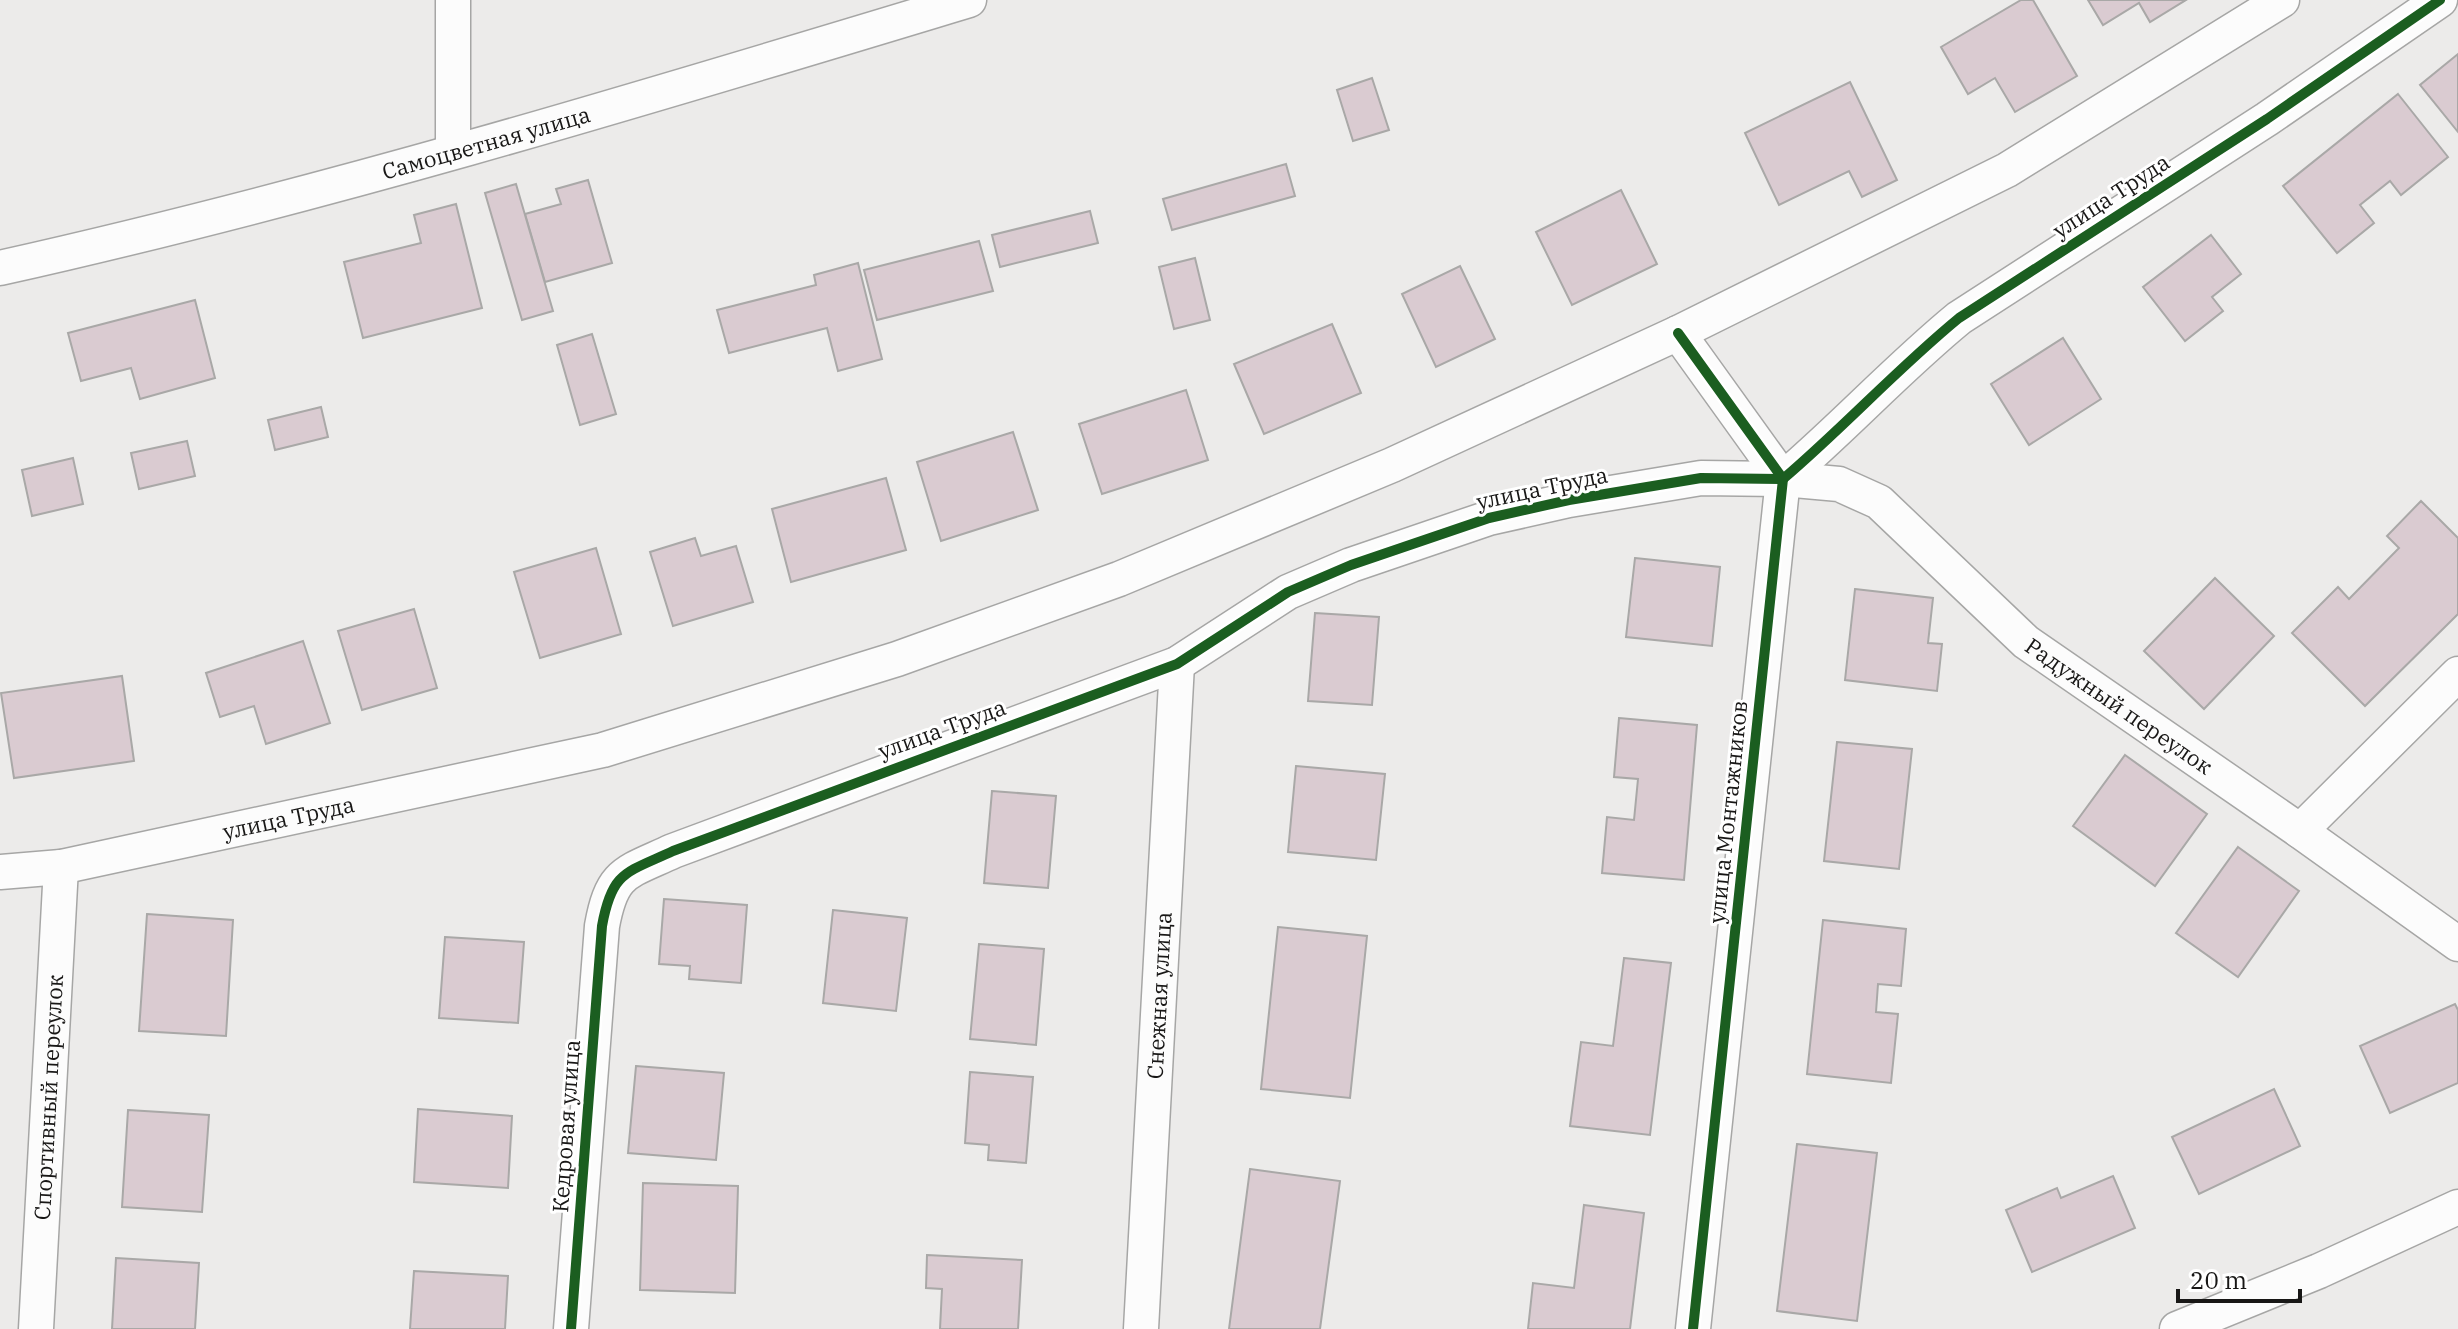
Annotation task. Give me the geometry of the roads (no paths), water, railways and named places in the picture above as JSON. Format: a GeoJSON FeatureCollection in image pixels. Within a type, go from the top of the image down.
{"type":"FeatureCollection","features":[{"type":"Feature","properties":{"kind":"street"},"geometry":{"type":"LineString","coordinates":[[453,0],[453,151]]}},
{"type":"Feature","properties":{"kind":"street","name":"Самоцветная улица"},"geometry":{"type":"LineString","coordinates":[[0,268],[142,236],[453,151],[969,0]]}},
{"type":"Feature","properties":{"kind":"street","name":"улица Труда"},"geometry":{"type":"LineString","coordinates":[[0,872],[61,867],[603,750],[897,659],[1133,573],[1392,465],[1678,333],[2007,170],[2282,0]]}},
{"type":"Feature","properties":{"kind":"street","name":"улица Труда"},"geometry":{"type":"LineString","coordinates":[[602,926],[607,898],[624,873],[688,846],[1177,664],[1288,592],[1351,565],[1489,518],[1569,500],[1701,478],[1783,479],[1834,436],[1959,318],[2267,119],[2440,0]]}},
{"type":"Feature","properties":{"kind":"street"},"geometry":{"type":"LineString","coordinates":[[1678,333],[1783,479]]}},
{"type":"Feature","properties":{"kind":"street","name":"Радужный переулок"},"geometry":{"type":"LineString","coordinates":[[1783,479],[1839,484],[1879,502],[2026,642],[2458,944]]}},
{"type":"Feature","properties":{"kind":"street","name":"улица Монтажников"},"geometry":{"type":"LineString","coordinates":[[1693,1329],[1783,479]]}},
{"type":"Feature","properties":{"kind":"street","name":"Снежная улица"},"geometry":{"type":"LineString","coordinates":[[1141,1329],[1177,664]]}},
{"type":"Feature","properties":{"kind":"street"},"geometry":{"type":"LineString","coordinates":[[2300,831],[2458,674]]}},
{"type":"Feature","properties":{"kind":"street","name":"Спортивный переулок"},"geometry":{"type":"LineString","coordinates":[[36,1329],[61,867]]}},
{"type":"Feature","properties":{"kind":"street","name":"Кедровая улица"},"geometry":{"type":"LineString","coordinates":[[571,1329],[602,926]]}},
{"type":"Feature","properties":{"kind":"street"},"geometry":{"type":"LineString","coordinates":[[2177,1329],[2319,1271],[2458,1207]]}}]}
